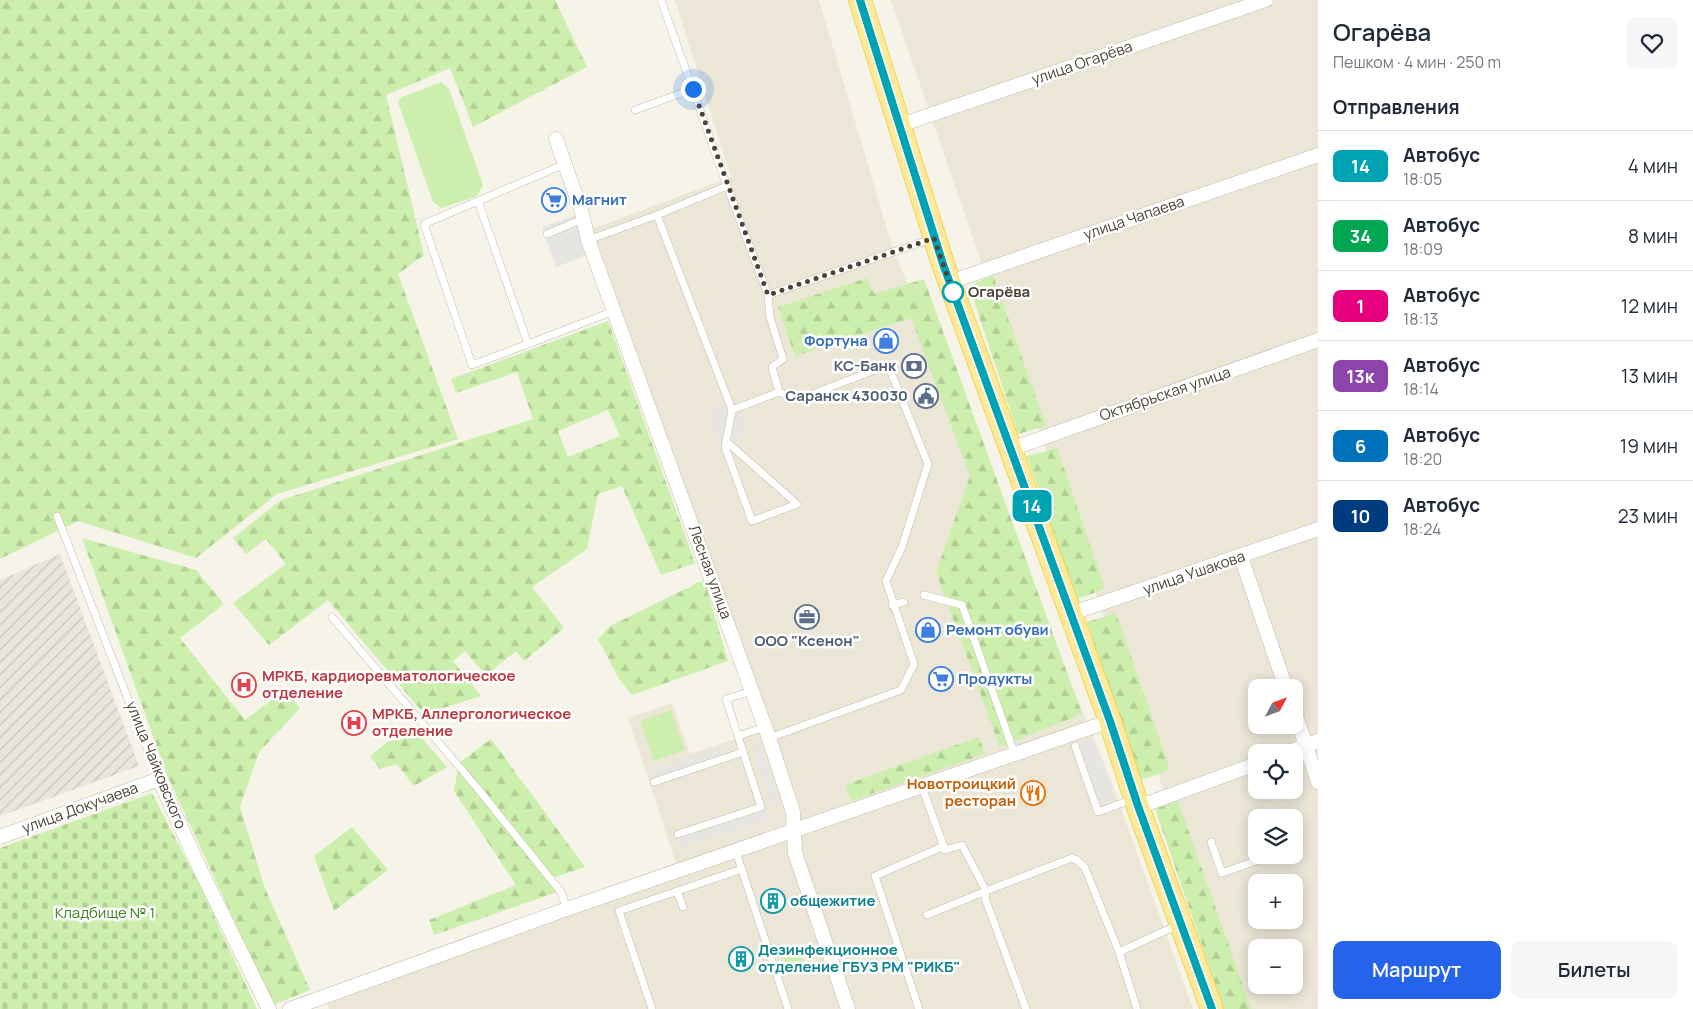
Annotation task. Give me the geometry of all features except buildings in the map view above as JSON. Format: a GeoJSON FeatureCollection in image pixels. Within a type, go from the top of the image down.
{"type":"FeatureCollection","features":[{"type":"Feature","properties":{"kind":"main road"},"geometry":{"type":"LineString","coordinates":[[860,0],[934,238],[1110,721],[1137,802],[1212,1009]]}},
{"type":"Feature","properties":{"kind":"street","name":"улица Огарёва"},"geometry":{"type":"LineString","coordinates":[[898,126],[1266,0]]}},
{"type":"Feature","properties":{"kind":"street","name":"Лесная улица"},"geometry":{"type":"LineString","coordinates":[[556,139],[583,219],[588,240],[767,733],[792,812],[795,852],[848,1009]]}},
{"type":"Feature","properties":{"kind":"street","name":"улица Чапаева"},"geometry":{"type":"LineString","coordinates":[[950,282],[1318,155]]}},
{"type":"Feature","properties":{"kind":"street","name":"Октябрьская улица"},"geometry":{"type":"LineString","coordinates":[[1011,449],[1318,340]]}},
{"type":"Feature","properties":{"kind":"street","name":"улица Ушакова"},"geometry":{"type":"LineString","coordinates":[[1070,614],[1241,557],[1318,529]]}},
{"type":"Feature","properties":{"kind":"street"},"geometry":{"type":"LineString","coordinates":[[1241,557],[1283,679]]}},
{"type":"Feature","properties":{"kind":"street"},"geometry":{"type":"LineString","coordinates":[[290,1009],[567,910],[1110,721]]}},
{"type":"Feature","properties":{"kind":"street"},"geometry":{"type":"LineString","coordinates":[[1303,726],[1312,743],[1318,782]]}},
{"type":"Feature","properties":{"kind":"street"},"geometry":{"type":"LineString","coordinates":[[1137,802],[1248,767]]}},
{"type":"Feature","properties":{"kind":"street","name":"улица Докучаева"},"geometry":{"type":"LineString","coordinates":[[0,837],[159,779]]}},
{"type":"Feature","properties":{"kind":"street","name":"улица Чайковского"},"geometry":{"type":"LineString","coordinates":[[159,779],[200,869],[269,1009]]}},
{"type":"Feature","properties":{"kind":"lane"},"geometry":{"type":"LineString","coordinates":[[661,0],[768,295],[770,317],[783,359],[772,367],[779,392]]}},
{"type":"Feature","properties":{"kind":"lane"},"geometry":{"type":"LineString","coordinates":[[635,110],[693,89]]}},
{"type":"Feature","properties":{"kind":"lane"},"geometry":{"type":"LineString","coordinates":[[564,164],[424,224],[472,364],[614,311]]}},
{"type":"Feature","properties":{"kind":"lane"},"geometry":{"type":"LineString","coordinates":[[588,240],[657,215],[727,186]]}},
{"type":"Feature","properties":{"kind":"lane"},"geometry":{"type":"LineString","coordinates":[[478,201],[528,344]]}},
{"type":"Feature","properties":{"kind":"lane"},"geometry":{"type":"LineString","coordinates":[[657,215],[732,410],[724,447],[752,520],[797,504],[726,441]]}},
{"type":"Feature","properties":{"kind":"lane"},"geometry":{"type":"LineString","coordinates":[[547,234],[583,219]]}},
{"type":"Feature","properties":{"kind":"lane"},"geometry":{"type":"LineString","coordinates":[[768,295],[934,238]]}},
{"type":"Feature","properties":{"kind":"lane"},"geometry":{"type":"LineString","coordinates":[[732,410],[779,392],[797,400],[888,365],[928,464],[902,547],[886,581],[892,605],[914,664],[901,690],[767,733],[738,736]]}},
{"type":"Feature","properties":{"kind":"lane","name":"улица Чайковского"},"geometry":{"type":"LineString","coordinates":[[57,516],[159,779]]}},
{"type":"Feature","properties":{"kind":"lane"},"geometry":{"type":"LineString","coordinates":[[924,595],[962,605],[1015,755]]}},
{"type":"Feature","properties":{"kind":"lane"},"geometry":{"type":"LineString","coordinates":[[892,605],[904,602]]}},
{"type":"Feature","properties":{"kind":"lane"},"geometry":{"type":"LineString","coordinates":[[332,617],[561,892],[567,910]]}},
{"type":"Feature","properties":{"kind":"lane"},"geometry":{"type":"LineString","coordinates":[[678,834],[761,807],[726,699],[752,691]]}},
{"type":"Feature","properties":{"kind":"lane"},"geometry":{"type":"LineString","coordinates":[[1075,746],[1098,812],[1137,802]]}},
{"type":"Feature","properties":{"kind":"lane"},"geometry":{"type":"LineString","coordinates":[[654,782],[743,752]]}},
{"type":"Feature","properties":{"kind":"lane"},"geometry":{"type":"LineString","coordinates":[[922,787],[944,848]]}},
{"type":"Feature","properties":{"kind":"lane"},"geometry":{"type":"LineString","coordinates":[[1211,842],[1222,872],[1248,863]]}},
{"type":"Feature","properties":{"kind":"lane"},"geometry":{"type":"LineString","coordinates":[[919,1009],[875,876],[944,848],[962,846],[986,891],[984,898],[1026,1009]]}},
{"type":"Feature","properties":{"kind":"lane"},"geometry":{"type":"LineString","coordinates":[[736,852],[788,1009]]}},
{"type":"Feature","properties":{"kind":"lane"},"geometry":{"type":"LineString","coordinates":[[927,915],[1072,858],[1077,860],[1085,868],[1119,952],[1137,1009]]}},
{"type":"Feature","properties":{"kind":"lane"},"geometry":{"type":"LineString","coordinates":[[652,1009],[619,911],[742,869]]}},
{"type":"Feature","properties":{"kind":"lane"},"geometry":{"type":"LineString","coordinates":[[677,891],[683,907]]}},
{"type":"Feature","properties":{"kind":"lane"},"geometry":{"type":"LineString","coordinates":[[1119,952],[1181,923]]}},
{"type":"Feature","properties":{"kind":"shaded area"},"geometry":{"type":"Polygon","coordinates":[[[675,0],[819,0],[892,246],[1110,778],[1193,1009],[329,1009],[323,991],[676,863],[628,718],[672,703],[690,754],[772,727],[592,229],[731,177],[675,0]]]}},
{"type":"Feature","properties":{"kind":"shaded area"},"geometry":{"type":"Polygon","coordinates":[[[891,0],[1318,0],[1318,1009],[1239,1009],[891,0]]]}},
{"type":"Feature","properties":{"kind":"shaded area"},"geometry":{"type":"Polygon","coordinates":[[[582,213],[593,253],[556,267],[542,227],[582,213]]]}},
{"type":"Feature","properties":{"kind":"shaded area"},"geometry":{"type":"Polygon","coordinates":[[[735,401],[748,433],[720,444],[707,412],[735,401]]]}},
{"type":"Feature","properties":{"kind":"shaded area"},"geometry":{"type":"Polygon","coordinates":[[[60,554],[139,766],[0,816],[0,580],[60,554]]]}},
{"type":"Feature","properties":{"kind":"shaded area"},"geometry":{"type":"Polygon","coordinates":[[[1093,738],[1115,799],[1098,805],[1076,744],[1093,738]]]}},
{"type":"Feature","properties":{"kind":"shaded area"},"geometry":{"type":"Polygon","coordinates":[[[757,739],[780,804],[773,806],[750,742],[757,739]]]}},
{"type":"Feature","properties":{"kind":"shaded area"},"geometry":{"type":"Polygon","coordinates":[[[722,746],[725,755],[654,779],[651,770],[722,746]]]}},
{"type":"Feature","properties":{"kind":"shaded area"},"geometry":{"type":"Polygon","coordinates":[[[766,810],[769,819],[680,848],[677,839],[766,810]]]}},
{"type":"Feature","properties":{"kind":"green space"},"geometry":{"type":"Polygon","coordinates":[[[0,0],[555,0],[587,67],[473,127],[450,68],[386,95],[424,255],[398,274],[458,439],[277,494],[196,558],[78,521],[0,559],[0,0]]]}},
{"type":"Feature","properties":{"kind":"green space"},"geometry":{"type":"Polygon","coordinates":[[[441,82],[449,89],[483,185],[477,196],[442,208],[433,202],[398,102],[402,97],[441,82]]]}},
{"type":"Feature","properties":{"kind":"green space"},"geometry":{"type":"Polygon","coordinates":[[[993,275],[1046,426],[1018,434],[969,286],[993,275]]]}},
{"type":"Feature","properties":{"kind":"green space"},"geometry":{"type":"Polygon","coordinates":[[[867,278],[874,294],[924,279],[1082,714],[1000,747],[936,572],[970,476],[911,318],[795,356],[778,307],[867,278]]]}},
{"type":"Feature","properties":{"kind":"green space"},"geometry":{"type":"Polygon","coordinates":[[[608,321],[695,563],[661,575],[622,486],[598,494],[587,549],[532,587],[564,628],[524,661],[516,651],[486,675],[465,651],[453,661],[481,696],[424,714],[328,600],[269,645],[233,603],[286,564],[266,539],[246,554],[233,538],[281,500],[533,419],[517,372],[456,393],[451,379],[608,321]],[[608,410],[558,431],[568,457],[620,436],[608,410]]]}},
{"type":"Feature","properties":{"kind":"green space"},"geometry":{"type":"Polygon","coordinates":[[[1057,448],[1105,589],[1077,599],[1027,456],[1057,448]]]}},
{"type":"Feature","properties":{"kind":"green space"},"geometry":{"type":"Polygon","coordinates":[[[82,538],[196,570],[224,604],[180,638],[245,720],[285,690],[300,708],[259,752],[240,807],[264,886],[310,990],[273,1005],[167,775],[82,538]]]}},
{"type":"Feature","properties":{"kind":"green space"},"geometry":{"type":"Polygon","coordinates":[[[704,580],[728,661],[632,695],[619,679],[598,639],[610,626],[704,580]]]}},
{"type":"Feature","properties":{"kind":"green space"},"geometry":{"type":"Polygon","coordinates":[[[1116,613],[1170,770],[1141,780],[1087,622],[1116,613]]]}},
{"type":"Feature","properties":{"kind":"green space"},"geometry":{"type":"Polygon","coordinates":[[[671,710],[685,750],[654,761],[640,721],[671,710]]]}},
{"type":"Feature","properties":{"kind":"green space"},"geometry":{"type":"Polygon","coordinates":[[[420,736],[447,767],[414,786],[397,764],[380,769],[370,756],[389,741],[420,736]]]}},
{"type":"Feature","properties":{"kind":"green space"},"geometry":{"type":"Polygon","coordinates":[[[979,737],[985,754],[851,801],[845,785],[979,737]]]}},
{"type":"Feature","properties":{"kind":"green space"},"geometry":{"type":"Polygon","coordinates":[[[491,739],[585,867],[552,878],[557,892],[434,935],[429,920],[516,885],[454,791],[459,763],[491,739]]]}},
{"type":"Feature","properties":{"kind":"green space","name":"Кладбище № 1"},"geometry":{"type":"Polygon","coordinates":[[[152,793],[200,886],[257,1009],[0,1009],[0,848],[152,793]]]}},
{"type":"Feature","properties":{"kind":"green space"},"geometry":{"type":"Polygon","coordinates":[[[1178,801],[1251,1009],[1224,1009],[1155,809],[1178,801]]]}},
{"type":"Feature","properties":{"kind":"green space"},"geometry":{"type":"Polygon","coordinates":[[[352,827],[388,870],[334,911],[314,856],[352,827]]]}},
{"type":"Feature","properties":{"kind":"green space"},"geometry":{"type":"Polygon","coordinates":[[[799,950],[804,965],[788,971],[783,955],[799,950]]]}},
{"type":"Feature","properties":{"kind":"bus line","name":"14"},"geometry":{"type":"LineString","coordinates":[[860,0],[926,216],[1110,721],[1138,806],[1212,1009]]}},
{"type":"Feature","properties":{"kind":"place","name":"Магнит"},"geometry":{"type":"Point","coordinates":[554,200]}},
{"type":"Feature","properties":{"kind":"place","name":"Огарёва"},"geometry":{"type":"Point","coordinates":[953,292]}},
{"type":"Feature","properties":{"kind":"place","name":"Фортуна"},"geometry":{"type":"Point","coordinates":[886,341]}},
{"type":"Feature","properties":{"kind":"place","name":"КС-Банк"},"geometry":{"type":"Point","coordinates":[914,366]}},
{"type":"Feature","properties":{"kind":"place","name":"Саранск 430030"},"geometry":{"type":"Point","coordinates":[926,396]}},
{"type":"Feature","properties":{"kind":"place","name":"ООО \"Ксенон\""},"geometry":{"type":"Point","coordinates":[807,617]}},
{"type":"Feature","properties":{"kind":"place","name":"Ремонт обуви"},"geometry":{"type":"Point","coordinates":[928,630]}},
{"type":"Feature","properties":{"kind":"place","name":"Продукты"},"geometry":{"type":"Point","coordinates":[941,679]}},
{"type":"Feature","properties":{"kind":"place","name":"МРКБ, кардиоревматологическое отделение"},"geometry":{"type":"Point","coordinates":[244,685]}},
{"type":"Feature","properties":{"kind":"place","name":"МРКБ, Аллергологическое отделение"},"geometry":{"type":"Point","coordinates":[354,723]}},
{"type":"Feature","properties":{"kind":"place","name":"Новотроицкий ресторан"},"geometry":{"type":"Point","coordinates":[1033,793]}},
{"type":"Feature","properties":{"kind":"place","name":"общежитие"},"geometry":{"type":"Point","coordinates":[773,901]}},
{"type":"Feature","properties":{"kind":"place","name":"Дезинфекционное отделение ГБУЗ РМ \"РИКБ\""},"geometry":{"type":"Point","coordinates":[741,959]}},
{"type":"Feature","properties":{"kind":"route"},"geometry":{"type":"LineString","coordinates":[[693,89],[768,295],[934,238],[954,294],[953,292]]}}]}
